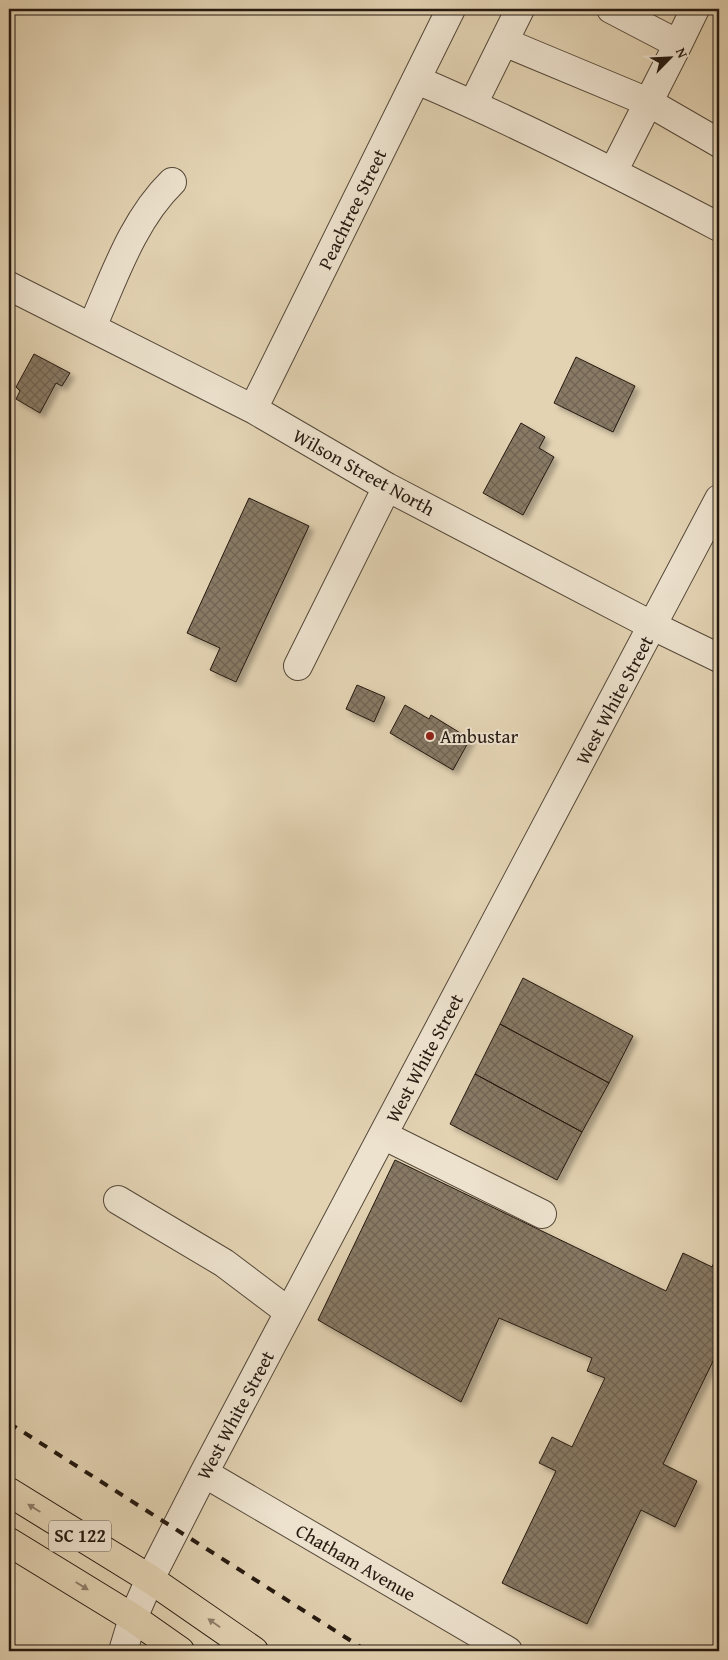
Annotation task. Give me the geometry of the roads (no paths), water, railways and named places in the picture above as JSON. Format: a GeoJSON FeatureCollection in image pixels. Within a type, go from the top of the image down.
{"type":"FeatureCollection","features":[{"type":"Feature","properties":{"kind":"main road","name":"SC 122"},"geometry":{"type":"LineString","coordinates":[[9,1492],[150,1579],[254,1651]]}},
{"type":"Feature","properties":{"kind":"main road","name":"SC 122"},"geometry":{"type":"LineString","coordinates":[[9,1542],[132,1618],[180,1651]]}},
{"type":"Feature","properties":{"kind":"street","name":"Peachtree Street"},"geometry":{"type":"LineString","coordinates":[[253,410],[451,9]]}},
{"type":"Feature","properties":{"kind":"street"},"geometry":{"type":"LineString","coordinates":[[473,104],[520,9]]}},
{"type":"Feature","properties":{"kind":"street"},"geometry":{"type":"LineString","coordinates":[[611,9],[678,44]]}},
{"type":"Feature","properties":{"kind":"street"},"geometry":{"type":"LineString","coordinates":[[613,172],[695,9]]}},
{"type":"Feature","properties":{"kind":"street"},"geometry":{"type":"LineString","coordinates":[[504,42],[648,102],[719,143]]}},
{"type":"Feature","properties":{"kind":"street"},"geometry":{"type":"LineString","coordinates":[[417,80],[473,104],[719,226]]}},
{"type":"Feature","properties":{"kind":"street"},"geometry":{"type":"LineString","coordinates":[[92,327],[131,240],[160,193],[172,182]]}},
{"type":"Feature","properties":{"kind":"street","name":"Wilson Street North"},"geometry":{"type":"LineString","coordinates":[[9,286],[253,410],[387,487],[653,626],[719,658]]}},
{"type":"Feature","properties":{"kind":"street"},"geometry":{"type":"LineString","coordinates":[[298,666],[387,487]]}},
{"type":"Feature","properties":{"kind":"street","name":"West White Street"},"geometry":{"type":"LineString","coordinates":[[123,1651],[132,1618],[204,1473],[719,499]]}},
{"type":"Feature","properties":{"kind":"street"},"geometry":{"type":"LineString","coordinates":[[383,1135],[542,1214]]}},
{"type":"Feature","properties":{"kind":"street"},"geometry":{"type":"LineString","coordinates":[[118,1200],[224,1263],[290,1312]]}},
{"type":"Feature","properties":{"kind":"street","name":"Chatham Avenue"},"geometry":{"type":"LineString","coordinates":[[204,1473],[508,1651]]}},
{"type":"Feature","properties":{"kind":"railway"},"geometry":{"type":"LineString","coordinates":[[9,1423],[367,1651]]}},
{"type":"Feature","properties":{"kind":"place","name":"Ambustar"},"geometry":{"type":"Point","coordinates":[430,736]}}]}
